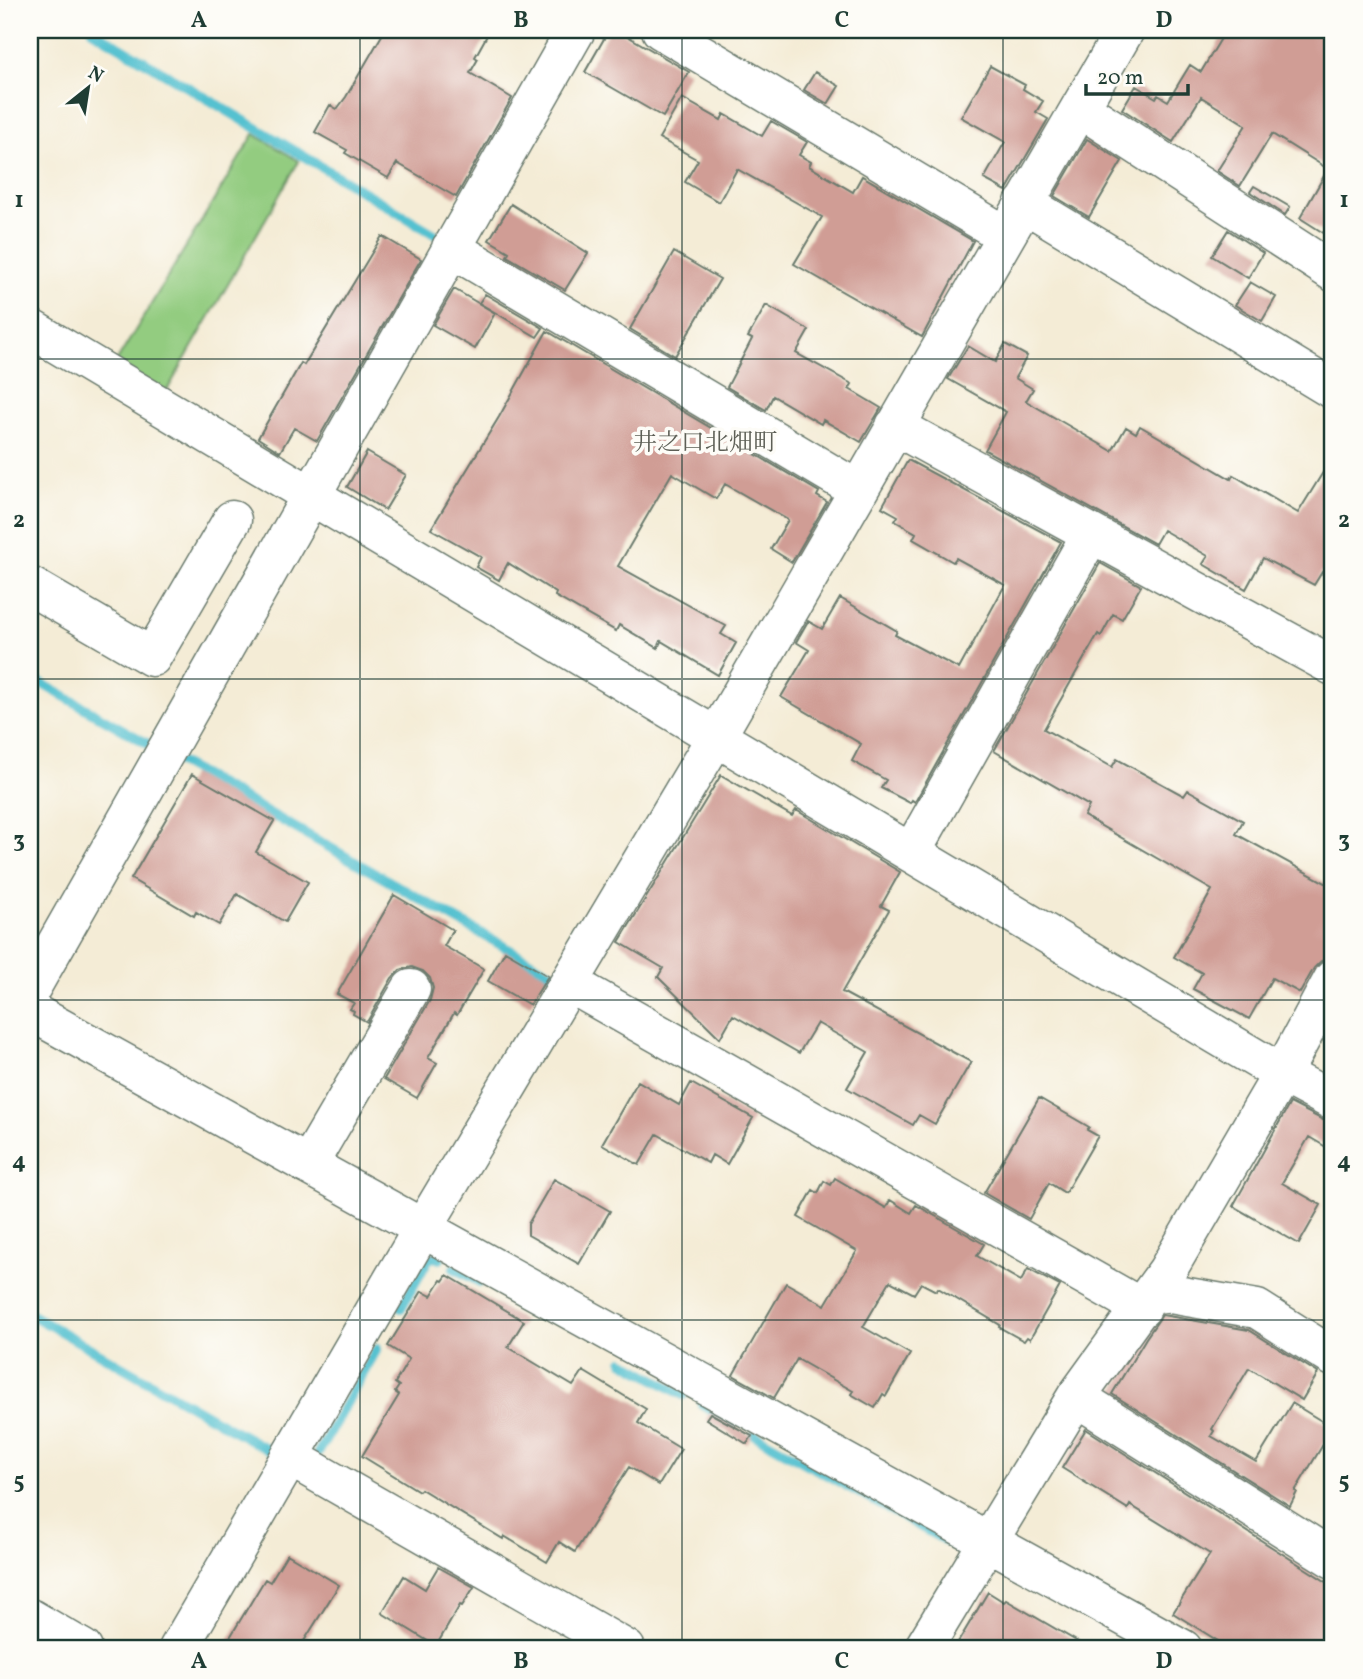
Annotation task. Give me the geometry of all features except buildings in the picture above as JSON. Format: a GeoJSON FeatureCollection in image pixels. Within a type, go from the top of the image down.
{"type":"FeatureCollection","features":[{"type":"Feature","properties":{"kind":"street"},"geometry":{"type":"LineString","coordinates":[[30,990],[576,30]]}},
{"type":"Feature","properties":{"kind":"street"},"geometry":{"type":"LineString","coordinates":[[661,30],[1333,390]]}},
{"type":"Feature","properties":{"kind":"street"},"geometry":{"type":"LineString","coordinates":[[178,1649],[423,1228],[716,737],[1125,30]]}},
{"type":"Feature","properties":{"kind":"street"},"geometry":{"type":"LineString","coordinates":[[1080,108],[1333,271]]}},
{"type":"Feature","properties":{"kind":"street"},"geometry":{"type":"LineString","coordinates":[[452,248],[858,490]]}},
{"type":"Feature","properties":{"kind":"street"},"geometry":{"type":"LineString","coordinates":[[30,328],[1282,1074],[1333,1101]]}},
{"type":"Feature","properties":{"kind":"street"},"geometry":{"type":"LineString","coordinates":[[895,426],[1333,666]]}},
{"type":"Feature","properties":{"kind":"street"},"geometry":{"type":"LineString","coordinates":[[30,586],[152,657],[232,520]]}},
{"type":"Feature","properties":{"kind":"street"},"geometry":{"type":"LineString","coordinates":[[911,853],[1091,534]]}},
{"type":"Feature","properties":{"kind":"street"},"geometry":{"type":"LineString","coordinates":[[923,1649],[1076,1397],[1147,1300],[1282,1074],[1333,979]]}},
{"type":"Feature","properties":{"kind":"street"},"geometry":{"type":"LineString","coordinates":[[569,983],[1147,1300],[1257,1309],[1333,1357]]}},
{"type":"Feature","properties":{"kind":"street"},"geometry":{"type":"LineString","coordinates":[[308,1165],[411,989]]}},
{"type":"Feature","properties":{"kind":"street"},"geometry":{"type":"LineString","coordinates":[[30,1011],[1183,1649]]}},
{"type":"Feature","properties":{"kind":"street"},"geometry":{"type":"LineString","coordinates":[[1076,1397],[1333,1559]]}},
{"type":"Feature","properties":{"kind":"street"},"geometry":{"type":"LineString","coordinates":[[290,1457],[626,1649]]}},
{"type":"Feature","properties":{"kind":"street"},"geometry":{"type":"LineString","coordinates":[[30,1618],[83,1649]]}},
{"type":"Feature","properties":{"kind":"green space"},"geometry":{"type":"Polygon","coordinates":[[[254,134],[299,161],[165,394],[115,364],[254,134]]]}},
{"type":"Feature","properties":{"kind":"waterway"},"geometry":{"type":"LineString","coordinates":[[92,30],[441,238]]}},
{"type":"Feature","properties":{"kind":"waterway"},"geometry":{"type":"LineString","coordinates":[[30,677],[150,745]]}},
{"type":"Feature","properties":{"kind":"waterway"},"geometry":{"type":"LineString","coordinates":[[179,762],[554,975]]}},
{"type":"Feature","properties":{"kind":"waterway"},"geometry":{"type":"LineString","coordinates":[[401,1308],[429,1258],[440,1259]]}},
{"type":"Feature","properties":{"kind":"waterway"},"geometry":{"type":"LineString","coordinates":[[454,1268],[480,1282]]}},
{"type":"Feature","properties":{"kind":"waterway"},"geometry":{"type":"LineString","coordinates":[[30,1314],[272,1452]]}},
{"type":"Feature","properties":{"kind":"waterway"},"geometry":{"type":"LineString","coordinates":[[318,1453],[377,1349]]}},
{"type":"Feature","properties":{"kind":"waterway"},"geometry":{"type":"LineString","coordinates":[[623,1361],[683,1395]]}},
{"type":"Feature","properties":{"kind":"waterway"},"geometry":{"type":"LineString","coordinates":[[702,1405],[733,1423]]}},
{"type":"Feature","properties":{"kind":"waterway"},"geometry":{"type":"LineString","coordinates":[[755,1435],[952,1544]]}},
{"type":"Feature","properties":{"kind":"district","name":"井之口北畑町"},"geometry":{"type":"Point","coordinates":[705,442]}}]}
